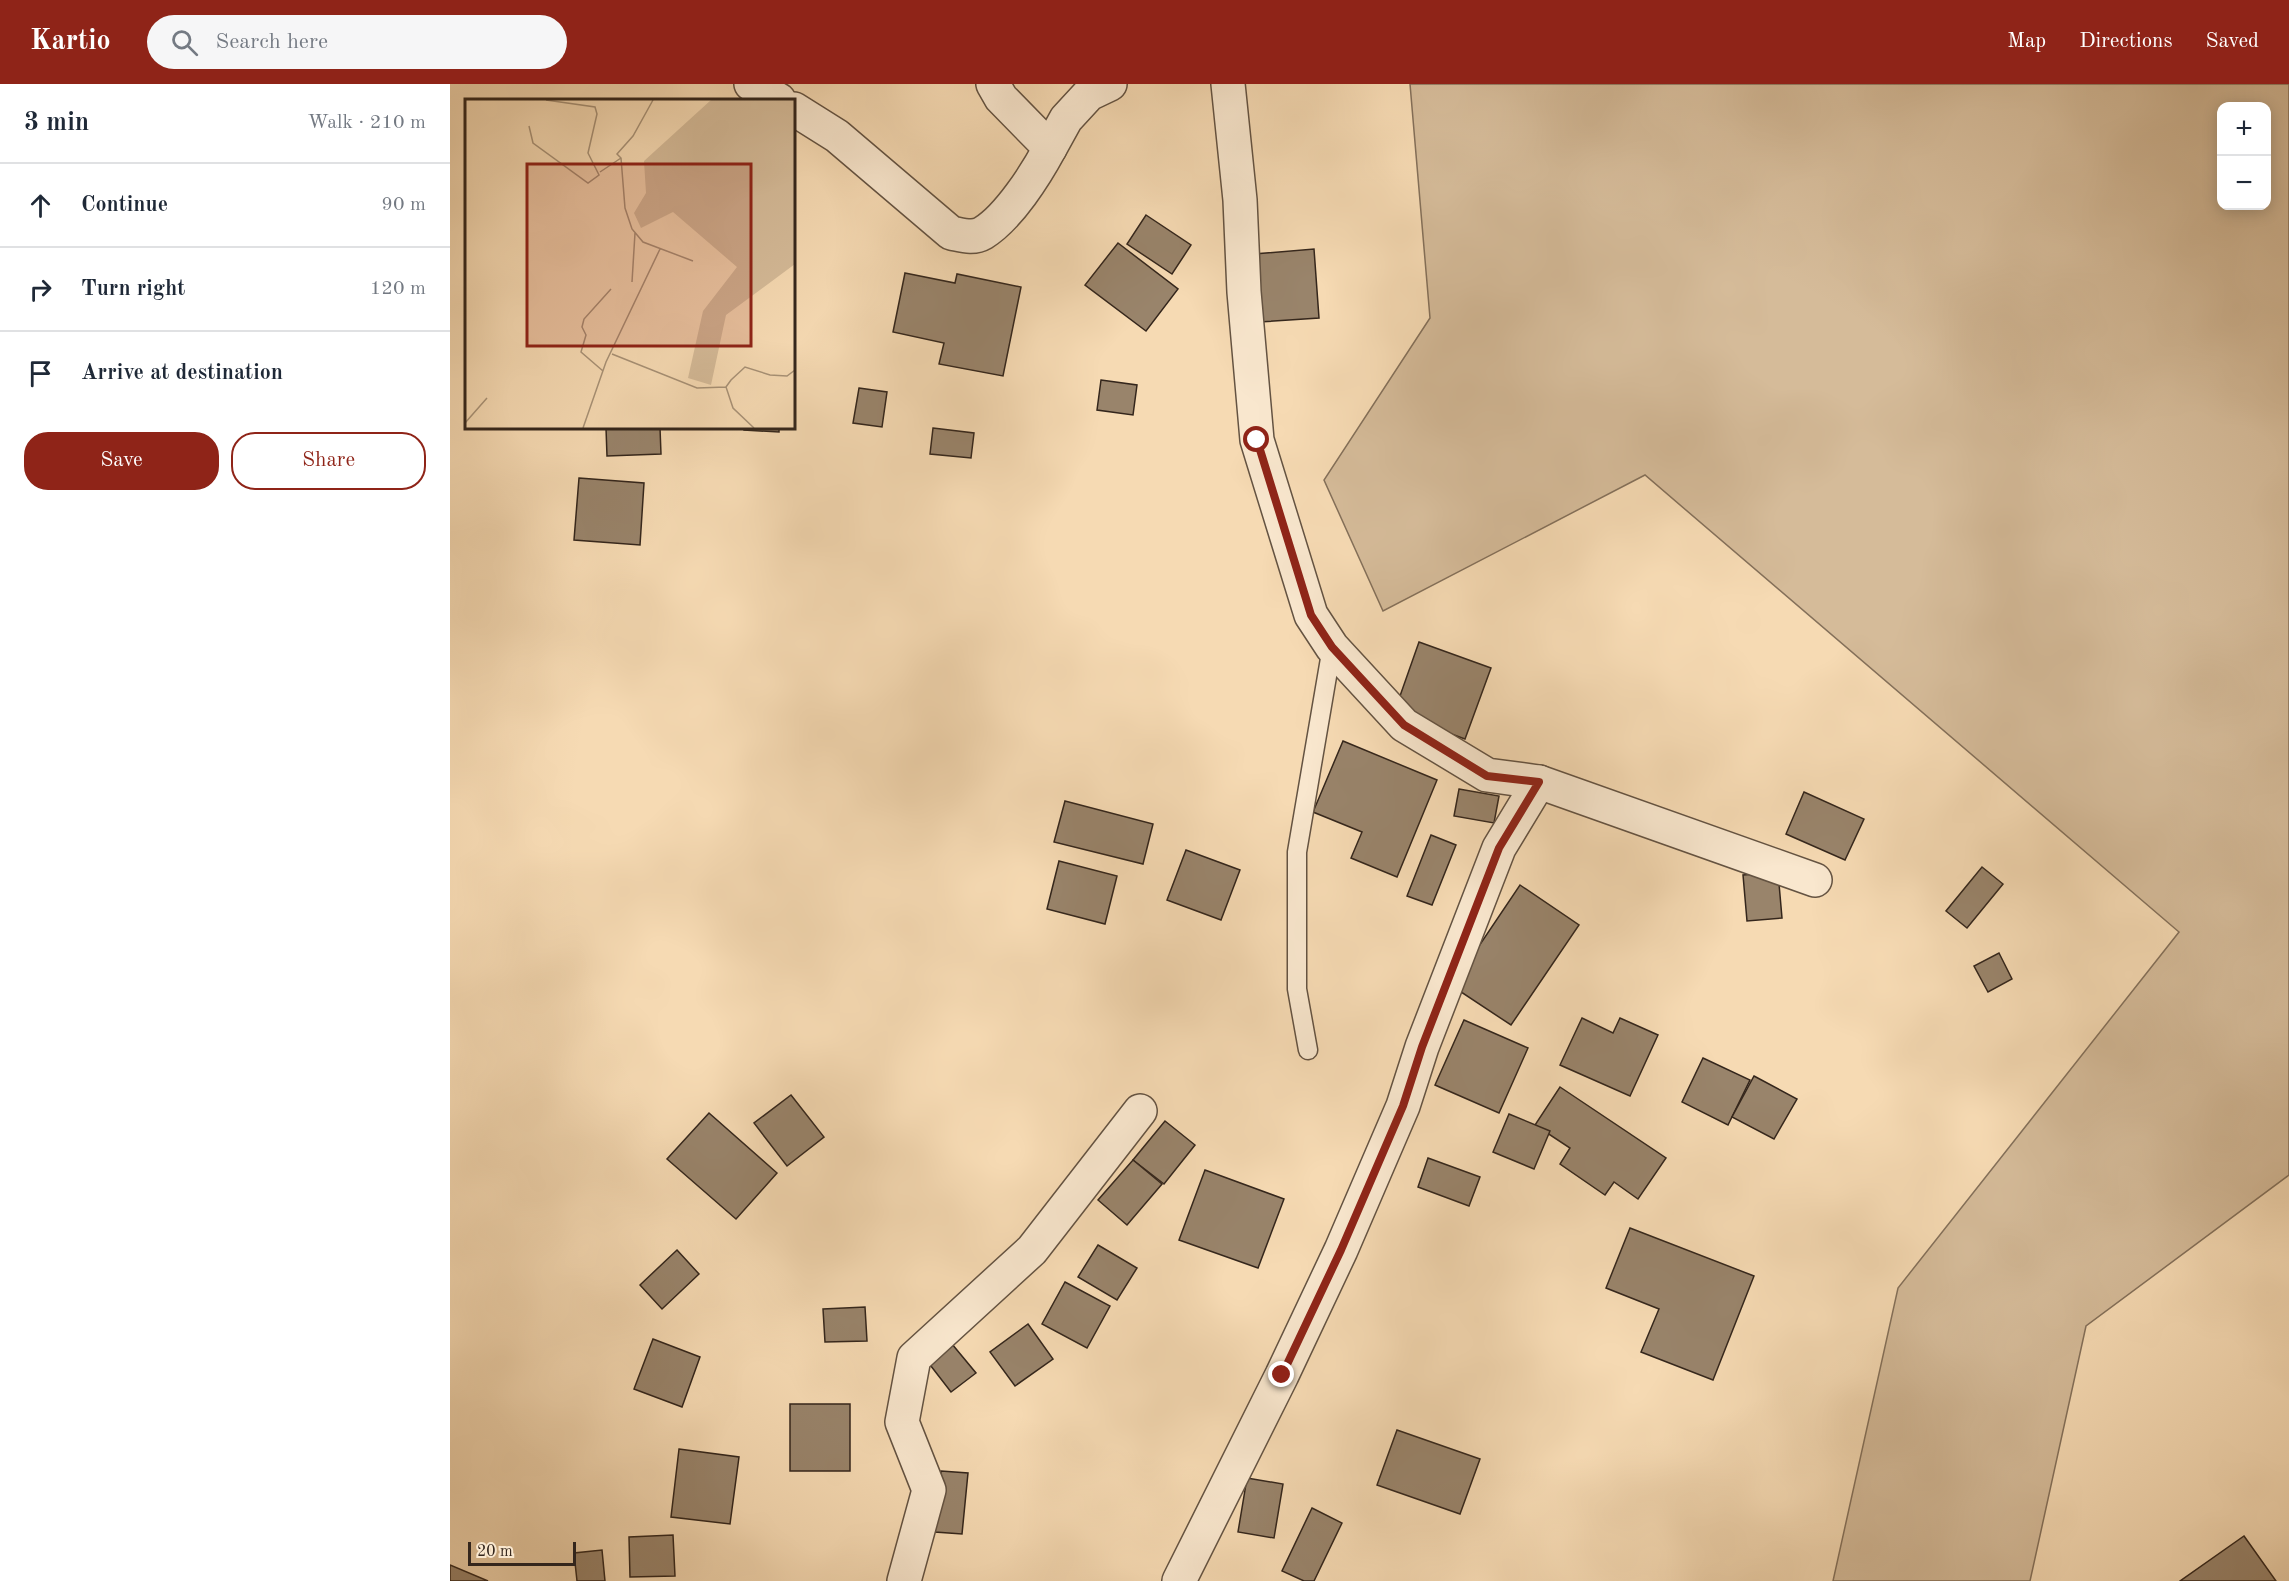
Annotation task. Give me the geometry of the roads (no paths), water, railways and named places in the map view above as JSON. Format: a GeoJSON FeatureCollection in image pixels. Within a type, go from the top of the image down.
{"type":"FeatureCollection","features":[{"type":"Feature","properties":{"kind":"street"},"geometry":{"type":"LineString","coordinates":[[751,84],[776,99]]}},
{"type":"Feature","properties":{"kind":"street"},"geometry":{"type":"LineString","coordinates":[[993,84],[1001,99],[1050,148]]}},
{"type":"Feature","properties":{"kind":"street"},"geometry":{"type":"LineString","coordinates":[[795,111],[837,136],[951,233],[968,237],[983,233],[1006,212],[1036,174],[1066,119],[1089,94],[1110,84]]}},
{"type":"Feature","properties":{"kind":"street"},"geometry":{"type":"LineString","coordinates":[[1228,84],[1240,200],[1244,292],[1257,440],[1311,615],[1332,647],[1404,725],[1487,776],[1539,782],[1815,880]]}},
{"type":"Feature","properties":{"kind":"street"},"geometry":{"type":"LineString","coordinates":[[1179,1581],[1341,1250],[1403,1106],[1422,1047],[1499,848],[1539,782]]}},
{"type":"Feature","properties":{"kind":"street"},"geometry":{"type":"LineString","coordinates":[[904,1581],[929,1490],[902,1422],[914,1358],[1032,1250],[1140,1111]]}},
{"type":"Feature","properties":{"kind":"lane"},"geometry":{"type":"LineString","coordinates":[[1308,1050],[1297,989],[1297,852],[1332,647]]}}]}
